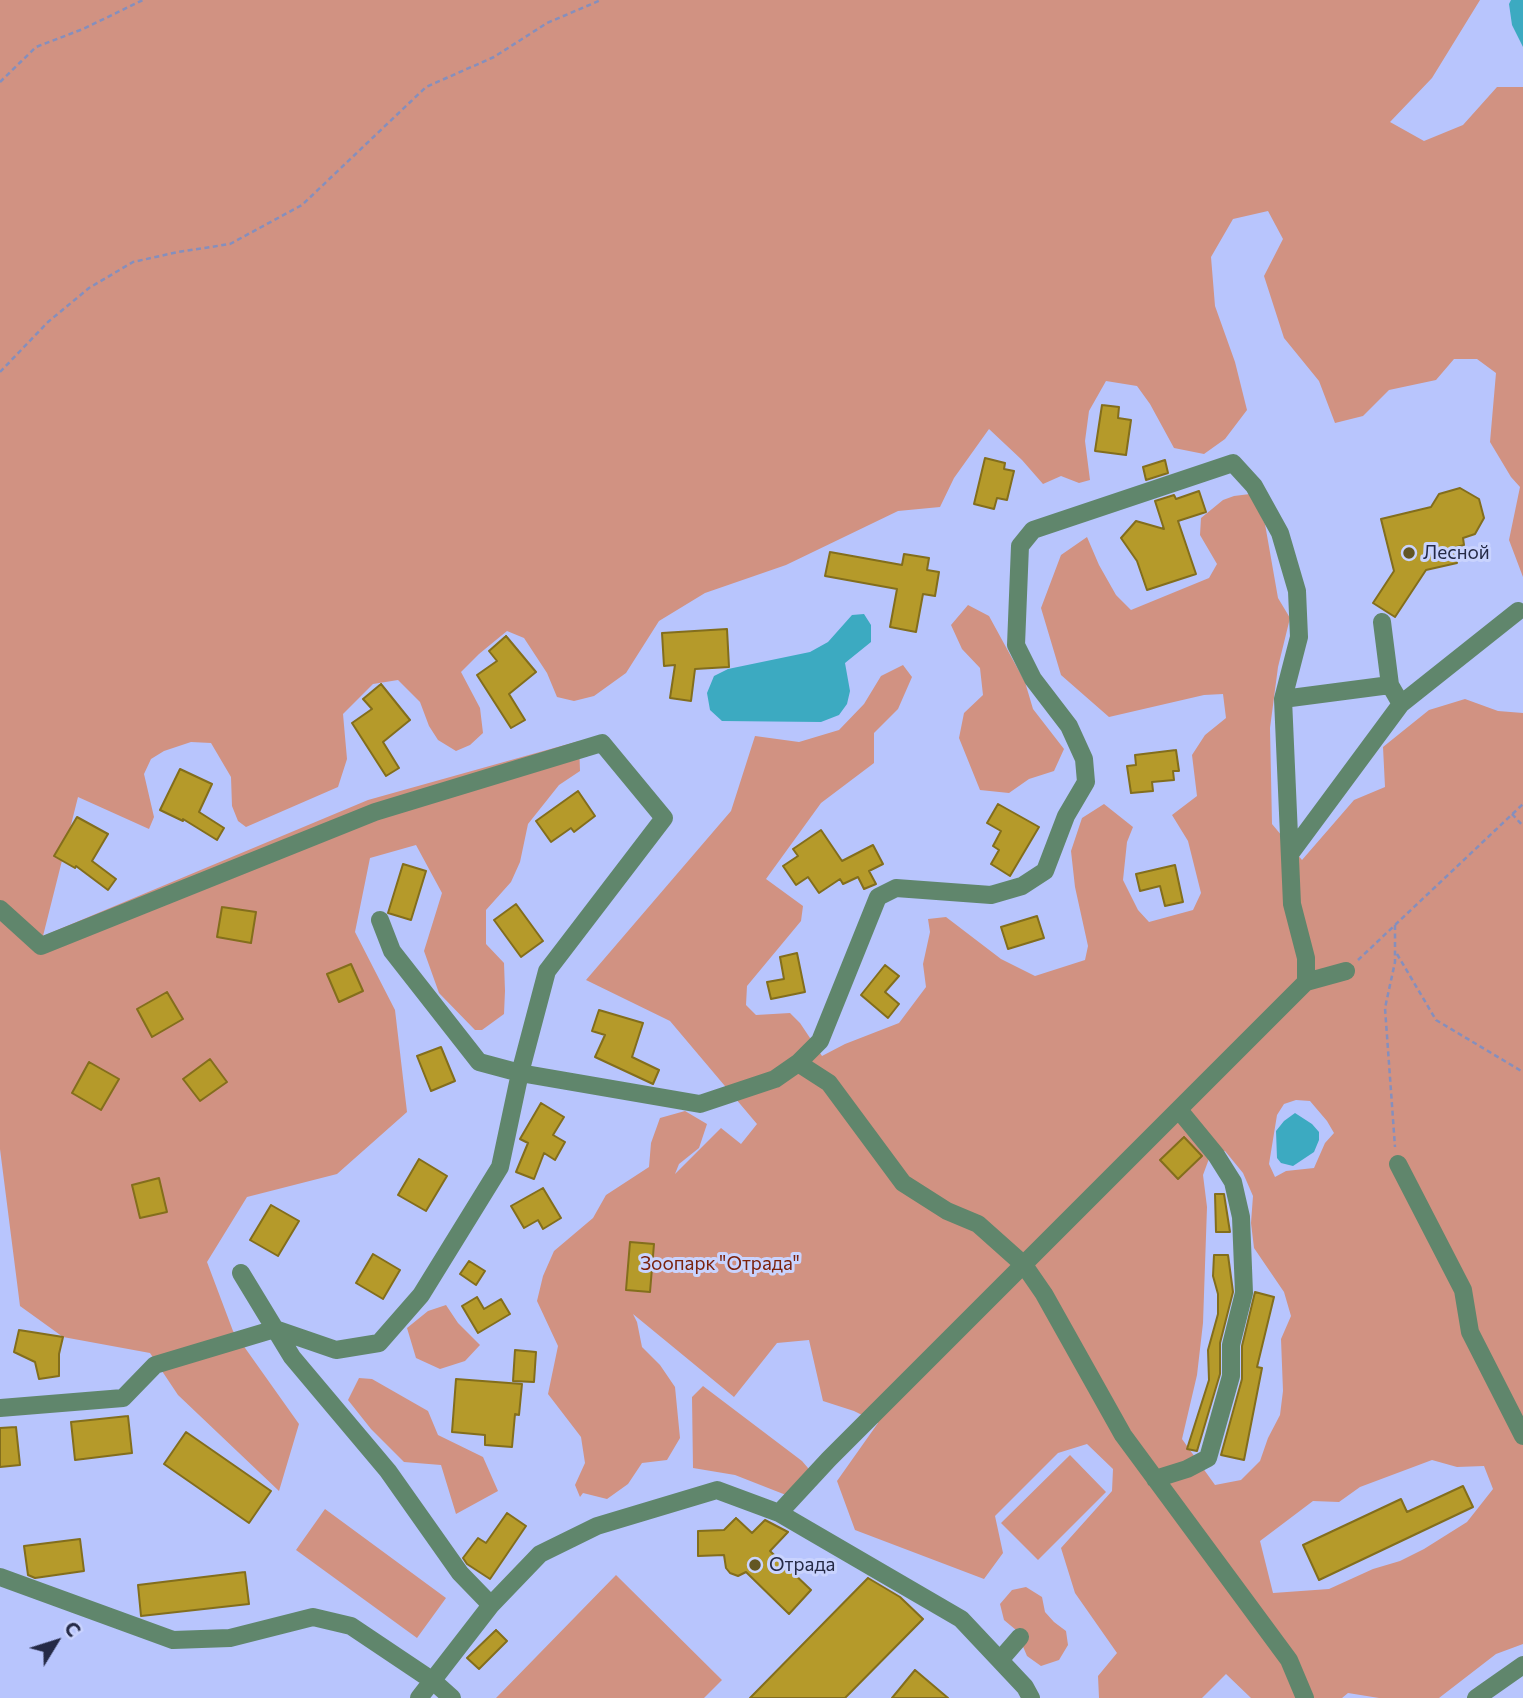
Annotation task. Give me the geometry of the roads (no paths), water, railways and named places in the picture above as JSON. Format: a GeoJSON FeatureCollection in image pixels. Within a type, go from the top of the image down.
{"type":"FeatureCollection","features":[{"type":"Feature","properties":{"kind":"street"},"geometry":{"type":"LineString","coordinates":[[380,920],[393,951],[479,1062],[520,1073],[700,1104],[775,1079],[798,1063],[820,1041],[878,897],[896,888],[991,895],[1022,886],[1045,871],[1066,816],[1086,782],[1084,759],[1069,726],[1033,679],[1016,645],[1020,546],[1033,530],[1233,463],[1254,486],[1280,533],[1297,591],[1299,637],[1283,699],[1292,904],[1306,958],[1306,982]]}},
{"type":"Feature","properties":{"kind":"street"},"geometry":{"type":"LineString","coordinates":[[1290,854],[1401,704],[1518,611]]}},
{"type":"Feature","properties":{"kind":"street"},"geometry":{"type":"LineString","coordinates":[[1382,622],[1390,685],[1401,704]]}},
{"type":"Feature","properties":{"kind":"street"},"geometry":{"type":"LineString","coordinates":[[1283,699],[1390,685]]}},
{"type":"Feature","properties":{"kind":"street"},"geometry":{"type":"LineString","coordinates":[[0,909],[41,946],[375,811],[602,743],[664,818],[547,971],[520,1073],[500,1167],[421,1295],[379,1342],[335,1350],[275,1329],[155,1366],[123,1398],[0,1408]]}},
{"type":"Feature","properties":{"kind":"street"},"geometry":{"type":"LineString","coordinates":[[779,1513],[829,1459],[1306,982],[1346,971]]}},
{"type":"Feature","properties":{"kind":"street"},"geometry":{"type":"LineString","coordinates":[[798,1063],[829,1083],[903,1182],[947,1211],[978,1224],[1024,1265],[1044,1294],[1123,1435],[1289,1660],[1305,1698]]}},
{"type":"Feature","properties":{"kind":"street"},"geometry":{"type":"LineString","coordinates":[[1155,1479],[1187,1469],[1208,1458],[1231,1376],[1231,1345],[1244,1293],[1241,1217],[1233,1182],[1216,1155],[1179,1110]]}},
{"type":"Feature","properties":{"kind":"street"},"geometry":{"type":"LineString","coordinates":[[1398,1164],[1463,1290],[1470,1332],[1523,1436]]}},
{"type":"Feature","properties":{"kind":"street"},"geometry":{"type":"LineString","coordinates":[[241,1273],[292,1357],[388,1471],[460,1573],[491,1605]]}},
{"type":"Feature","properties":{"kind":"street"},"geometry":{"type":"LineString","coordinates":[[419,1698],[491,1605],[540,1554],[597,1526],[717,1490],[779,1513],[961,1619],[1025,1687],[1031,1698]]}},
{"type":"Feature","properties":{"kind":"street"},"geometry":{"type":"LineString","coordinates":[[0,1577],[173,1640],[230,1638],[313,1617],[351,1626],[433,1681],[452,1698]]}},
{"type":"Feature","properties":{"kind":"street"},"geometry":{"type":"LineString","coordinates":[[1000,1660],[1020,1637]]}},
{"type":"Feature","properties":{"kind":"street"},"geometry":{"type":"LineString","coordinates":[[1476,1698],[1523,1665]]}},
{"type":"Feature","properties":{"kind":"place","name":"Лесной"},"geometry":{"type":"Point","coordinates":[1409,553]}},
{"type":"Feature","properties":{"kind":"place","name":"Отрада"},"geometry":{"type":"Point","coordinates":[755,1565]}},
{"type":"Feature","properties":{"kind":"park label","name":"Зоопарк \"Отрада\""},"geometry":{"type":"Point","coordinates":[720,1264]}}]}
